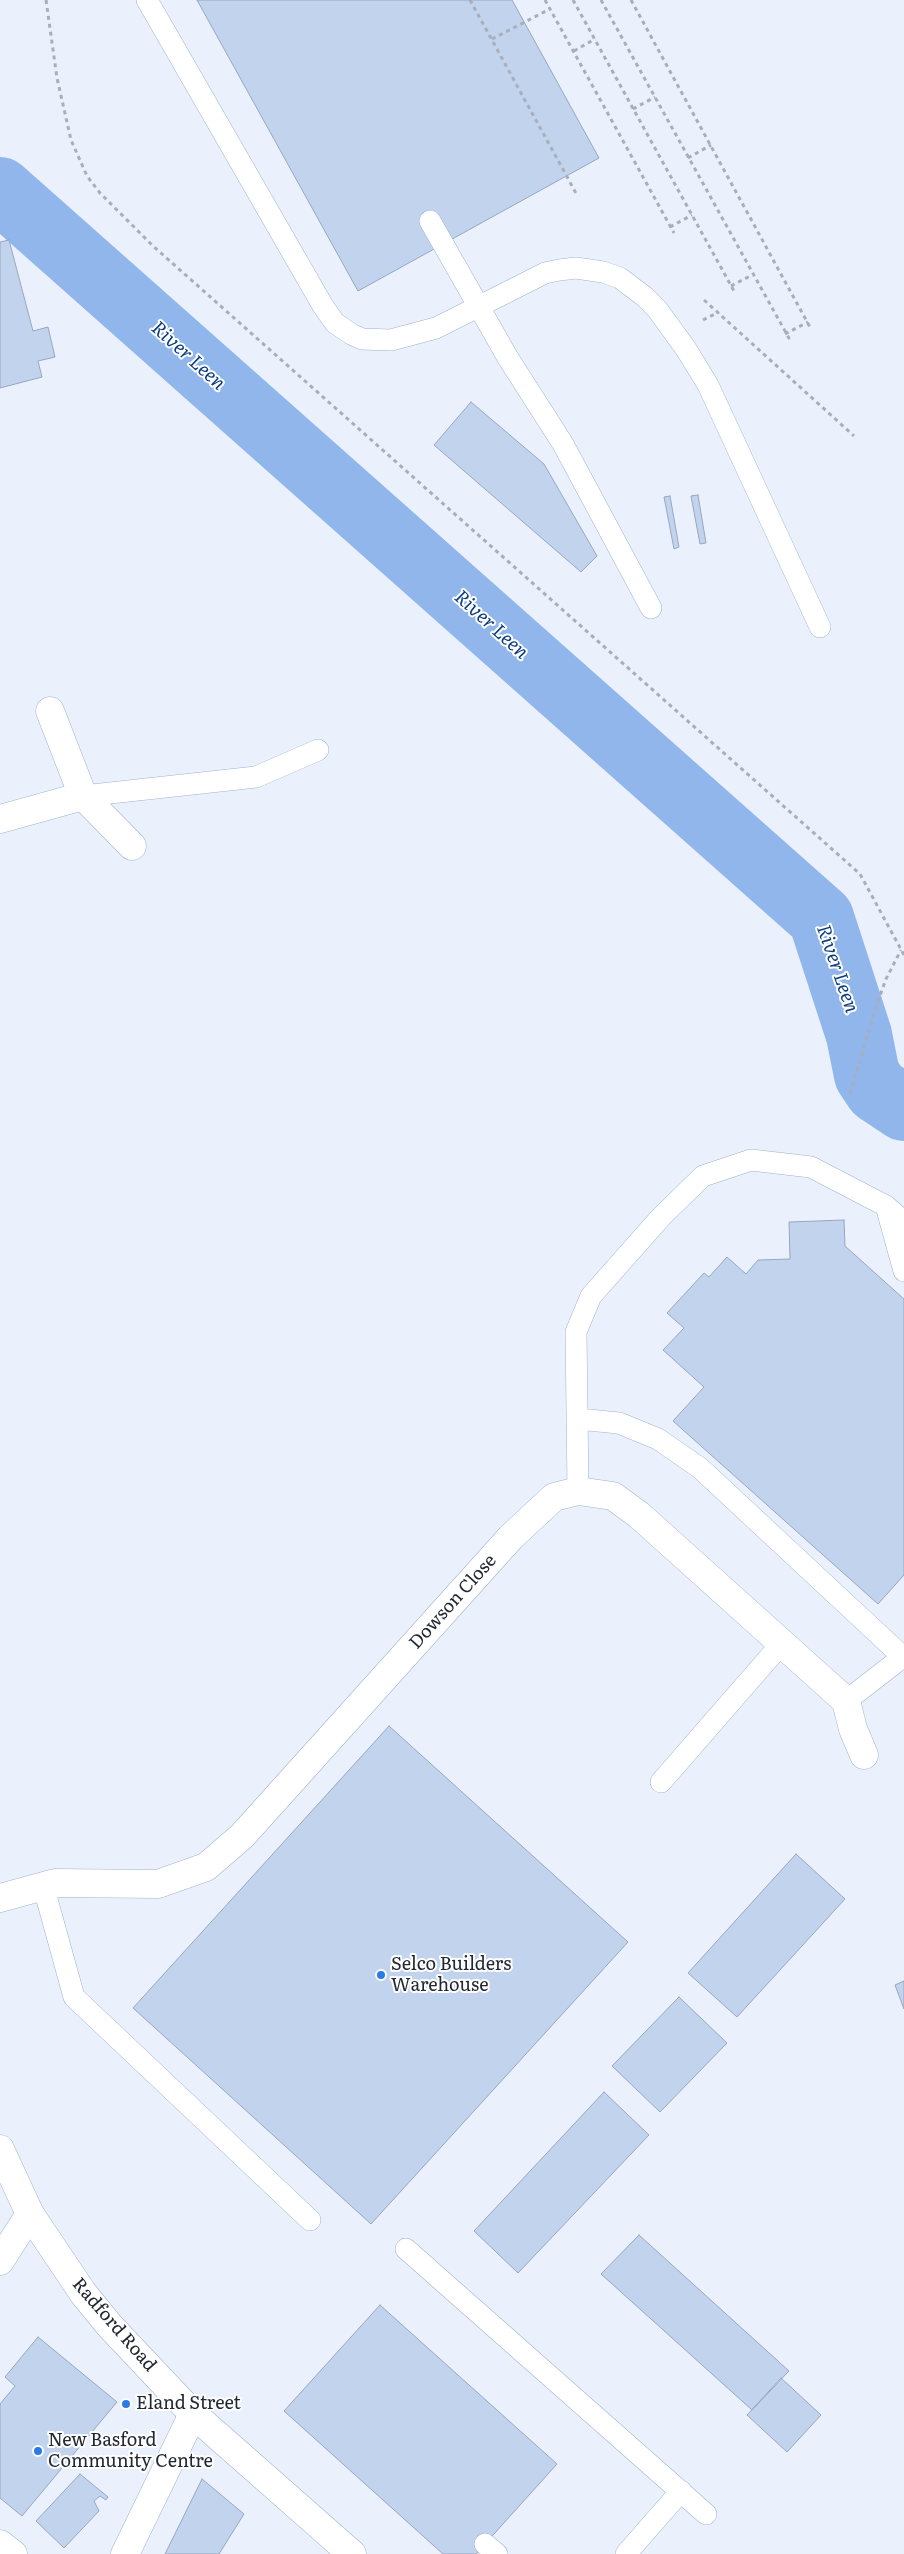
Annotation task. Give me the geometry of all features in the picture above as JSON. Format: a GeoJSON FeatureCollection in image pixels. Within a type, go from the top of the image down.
{"type":"FeatureCollection","features":[{"type":"Feature","properties":{"kind":"street"},"geometry":{"type":"LineString","coordinates":[[50,711],[82,796],[132,846]]}},
{"type":"Feature","properties":{"kind":"street"},"geometry":{"type":"LineString","coordinates":[[0,819],[82,796]]}},
{"type":"Feature","properties":{"kind":"street","name":"Dowson Close"},"geometry":{"type":"LineString","coordinates":[[0,1898],[43,1885],[63,1883],[158,1884],[206,1868],[242,1836],[511,1537],[554,1497],[578,1491],[613,1496],[639,1515],[846,1701]]}},
{"type":"Feature","properties":{"kind":"street"},"geometry":{"type":"LineString","coordinates":[[846,1701],[853,1729],[864,1755]]}},
{"type":"Feature","properties":{"kind":"street","name":"Radford Road"},"geometry":{"type":"LineString","coordinates":[[0,2149],[30,2214],[83,2292],[109,2325],[194,2414],[352,2554]]}},
{"type":"Feature","properties":{"kind":"street"},"geometry":{"type":"LineString","coordinates":[[0,2261],[30,2214]]}},
{"type":"Feature","properties":{"kind":"street"},"geometry":{"type":"LineString","coordinates":[[125,2554],[194,2414]]}},
{"type":"Feature","properties":{"kind":"street"},"geometry":{"type":"LineString","coordinates":[[0,2544],[13,2554]]}},
{"type":"Feature","properties":{"kind":"lane"},"geometry":{"type":"LineString","coordinates":[[147,0],[323,306],[335,322],[362,339],[391,340],[436,328],[545,273],[576,268],[603,272],[620,278],[645,297],[657,309],[686,349],[708,385],[820,627]]}},
{"type":"Feature","properties":{"kind":"lane"},"geometry":{"type":"LineString","coordinates":[[430,221],[563,444],[651,608]]}},
{"type":"Feature","properties":{"kind":"lane"},"geometry":{"type":"LineString","coordinates":[[82,796],[256,777],[318,750]]}},
{"type":"Feature","properties":{"kind":"lane"},"geometry":{"type":"LineString","coordinates":[[578,1491],[576,1332],[591,1296],[661,1217],[703,1176],[751,1160],[811,1166],[886,1206],[904,1222]]}},
{"type":"Feature","properties":{"kind":"lane"},"geometry":{"type":"LineString","coordinates":[[886,1206],[904,1271]]}},
{"type":"Feature","properties":{"kind":"lane"},"geometry":{"type":"LineString","coordinates":[[578,1419],[619,1423],[658,1439],[700,1468],[904,1656],[846,1701]]}},
{"type":"Feature","properties":{"kind":"lane"},"geometry":{"type":"LineString","coordinates":[[660,1782],[782,1643]]}},
{"type":"Feature","properties":{"kind":"lane"},"geometry":{"type":"LineString","coordinates":[[43,1885],[74,1997],[310,2220]]}},
{"type":"Feature","properties":{"kind":"lane"},"geometry":{"type":"LineString","coordinates":[[406,2249],[706,2514]]}},
{"type":"Feature","properties":{"kind":"lane"},"geometry":{"type":"LineString","coordinates":[[626,2554],[681,2491]]}},
{"type":"Feature","properties":{"kind":"path"},"geometry":{"type":"LineString","coordinates":[[46,0],[56,78],[71,140],[87,176],[100,193],[167,259],[860,874],[904,955]]}},
{"type":"Feature","properties":{"kind":"path"},"geometry":{"type":"LineString","coordinates":[[470,0],[577,195]]}},
{"type":"Feature","properties":{"kind":"path"},"geometry":{"type":"LineString","coordinates":[[546,0],[674,233]]}},
{"type":"Feature","properties":{"kind":"path"},"geometry":{"type":"LineString","coordinates":[[573,0],[734,291]]}},
{"type":"Feature","properties":{"kind":"path"},"geometry":{"type":"LineString","coordinates":[[601,0],[752,275],[790,340]]}},
{"type":"Feature","properties":{"kind":"path"},"geometry":{"type":"LineString","coordinates":[[631,0],[811,329]]}},
{"type":"Feature","properties":{"kind":"path"},"geometry":{"type":"LineString","coordinates":[[492,39],[550,9]]}},
{"type":"Feature","properties":{"kind":"path"},"geometry":{"type":"LineString","coordinates":[[574,51],[595,40]]}},
{"type":"Feature","properties":{"kind":"path"},"geometry":{"type":"LineString","coordinates":[[633,109],[655,97]]}},
{"type":"Feature","properties":{"kind":"path"},"geometry":{"type":"LineString","coordinates":[[688,158],[711,145]]}},
{"type":"Feature","properties":{"kind":"path"},"geometry":{"type":"LineString","coordinates":[[670,227],[692,215]]}},
{"type":"Feature","properties":{"kind":"path"},"geometry":{"type":"LineString","coordinates":[[731,286],[752,275]]}},
{"type":"Feature","properties":{"kind":"path"},"geometry":{"type":"LineString","coordinates":[[704,300],[854,436]]}},
{"type":"Feature","properties":{"kind":"path"},"geometry":{"type":"LineString","coordinates":[[785,334],[808,322]]}},
{"type":"Feature","properties":{"kind":"path"},"geometry":{"type":"LineString","coordinates":[[850,1094],[886,978],[901,950]]}},
{"type":"Feature","properties":{"kind":"building"},"geometry":{"type":"Polygon","coordinates":[[[197,0],[512,0],[599,158],[358,291],[197,0]]]}},
{"type":"Feature","properties":{"kind":"building"},"geometry":{"type":"Polygon","coordinates":[[[9,240],[33,331],[48,327],[55,357],[38,361],[42,377],[0,388],[0,242],[9,240]]]}},
{"type":"Feature","properties":{"kind":"building"},"geometry":{"type":"Polygon","coordinates":[[[471,402],[544,464],[597,556],[581,572],[434,445],[471,402]]]}},
{"type":"Feature","properties":{"kind":"building"},"geometry":{"type":"Polygon","coordinates":[[[698,495],[706,543],[700,544],[691,496],[698,495]]]}},
{"type":"Feature","properties":{"kind":"building"},"geometry":{"type":"Polygon","coordinates":[[[670,496],[679,547],[674,549],[664,497],[670,496]]]}},
{"type":"Feature","properties":{"kind":"building"},"geometry":{"type":"Polygon","coordinates":[[[844,1220],[845,1246],[904,1299],[904,1575],[878,1604],[673,1421],[704,1387],[663,1350],[684,1328],[667,1313],[704,1273],[709,1277],[727,1257],[746,1274],[758,1260],[790,1259],[789,1222],[844,1220]]]}},
{"type":"Feature","properties":{"kind":"building","name":"Selco Builders Warehouse"},"geometry":{"type":"Polygon","coordinates":[[[389,1726],[628,1942],[371,2224],[133,2008],[389,1726]]]}},
{"type":"Feature","properties":{"kind":"building"},"geometry":{"type":"Polygon","coordinates":[[[796,1854],[845,1899],[737,2017],[688,1973],[796,1854]]]}},
{"type":"Feature","properties":{"kind":"building"},"geometry":{"type":"Polygon","coordinates":[[[904,1981],[904,2009],[895,1985],[904,1981]]]}},
{"type":"Feature","properties":{"kind":"building"},"geometry":{"type":"Polygon","coordinates":[[[679,1997],[727,2043],[660,2112],[612,2066],[679,1997]]]}},
{"type":"Feature","properties":{"kind":"building"},"geometry":{"type":"Polygon","coordinates":[[[604,2092],[649,2135],[518,2273],[474,2231],[604,2092]]]}},
{"type":"Feature","properties":{"kind":"building"},"geometry":{"type":"Polygon","coordinates":[[[639,2235],[789,2371],[752,2410],[601,2274],[639,2235]]]}},
{"type":"Feature","properties":{"kind":"building"},"geometry":{"type":"Polygon","coordinates":[[[380,2305],[557,2464],[476,2554],[443,2554],[284,2411],[380,2305]]]}},
{"type":"Feature","properties":{"kind":"building","name":"New Basford Community Centre"},"geometry":{"type":"Polygon","coordinates":[[[38,2337],[117,2402],[22,2516],[0,2498],[0,2404],[15,2386],[5,2377],[38,2337]]]}},
{"type":"Feature","properties":{"kind":"building"},"geometry":{"type":"Polygon","coordinates":[[[781,2378],[821,2415],[787,2452],[747,2415],[781,2378]]]}},
{"type":"Feature","properties":{"kind":"building"},"geometry":{"type":"Polygon","coordinates":[[[80,2474],[108,2497],[106,2500],[100,2496],[94,2501],[99,2511],[64,2548],[36,2521],[80,2474]]]}},
{"type":"Feature","properties":{"kind":"building"},"geometry":{"type":"Polygon","coordinates":[[[202,2479],[244,2514],[219,2554],[165,2554],[202,2479]]]}},
{"type":"Feature","properties":{"kind":"waterway","name":"River Leen"},"geometry":{"type":"LineString","coordinates":[[0,190],[821,918],[859,1035],[867,1075],[877,1090],[904,1108]]}},
{"type":"Feature","properties":{"kind":"place","name":"Selco Builders Warehouse"},"geometry":{"type":"Point","coordinates":[381,1975]}},
{"type":"Feature","properties":{"kind":"place","name":"Eland Street"},"geometry":{"type":"Point","coordinates":[126,2404]}},
{"type":"Feature","properties":{"kind":"place","name":"New Basford Community Centre"},"geometry":{"type":"Point","coordinates":[38,2451]}}]}
